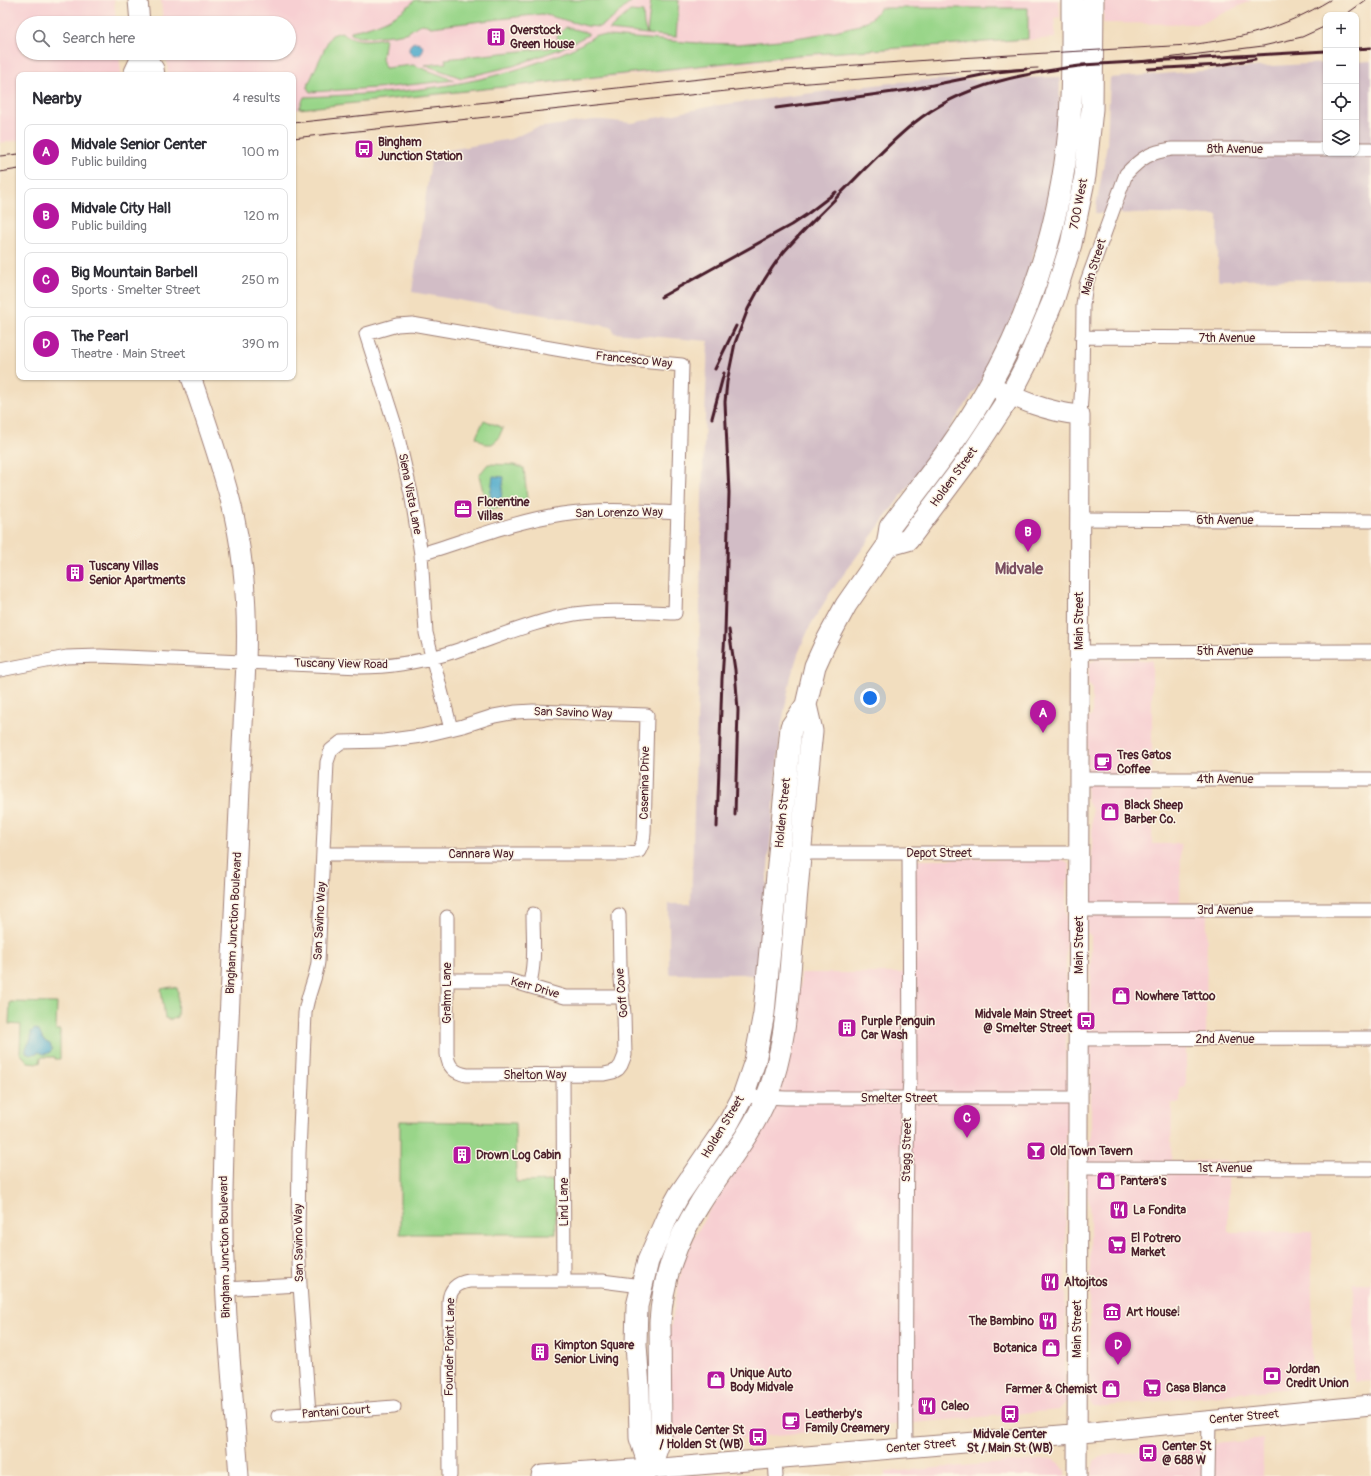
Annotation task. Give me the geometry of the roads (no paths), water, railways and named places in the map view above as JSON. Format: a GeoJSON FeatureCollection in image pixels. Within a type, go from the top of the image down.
{"type":"FeatureCollection","features":[{"type":"Feature","properties":{"kind":"main road"},"geometry":{"type":"LineString","coordinates":[[138,0],[139,16]]}},
{"type":"Feature","properties":{"kind":"main road","name":"700 West"},"geometry":{"type":"LineString","coordinates":[[990,385],[1025,312],[1043,260],[1058,201],[1065,166],[1070,114],[1072,0]]}},
{"type":"Feature","properties":{"kind":"main road","name":"700 West"},"geometry":{"type":"LineString","coordinates":[[1010,396],[1029,358],[1053,301],[1069,251],[1082,198],[1091,124],[1093,0]]}},
{"type":"Feature","properties":{"kind":"main road"},"geometry":{"type":"LineString","coordinates":[[134,72],[140,60]]}},
{"type":"Feature","properties":{"kind":"main road"},"geometry":{"type":"LineString","coordinates":[[148,60],[154,72]]}},
{"type":"Feature","properties":{"kind":"main road","name":"Bingham Junction Boulevard"},"geometry":{"type":"LineString","coordinates":[[192,380],[218,457],[236,526],[245,590],[246,662],[224,1147],[223,1240],[225,1289],[239,1476]]}},
{"type":"Feature","properties":{"kind":"main road"},"geometry":{"type":"LineString","coordinates":[[990,385],[1010,396],[1046,409],[1080,415]]}},
{"type":"Feature","properties":{"kind":"main road","name":"Holden Street"},"geometry":{"type":"LineString","coordinates":[[650,1472],[640,1438],[636,1322],[637,1306],[648,1261],[668,1215],[679,1195],[729,1122],[743,1096],[755,1061],[764,1013],[791,727],[806,705],[815,666],[832,630],[846,605],[887,546],[890,527],[964,427],[990,385]]}},
{"type":"Feature","properties":{"kind":"main road","name":"Holden Street"},"geometry":{"type":"LineString","coordinates":[[887,546],[908,540],[968,460],[1010,396]]}},
{"type":"Feature","properties":{"kind":"main road","name":"Main Street"},"geometry":{"type":"LineString","coordinates":[[1077,1476],[1080,415]]}},
{"type":"Feature","properties":{"kind":"main road","name":"Holden Street"},"geometry":{"type":"LineString","coordinates":[[650,1472],[661,1437],[660,1322],[661,1304],[669,1268],[686,1227],[699,1204],[743,1141],[766,1096],[777,1059],[785,1022],[812,730],[806,705]]}},
{"type":"Feature","properties":{"kind":"main road","name":"Center Street"},"geometry":{"type":"LineString","coordinates":[[542,1476],[775,1468],[906,1448],[1371,1405]]}},
{"type":"Feature","properties":{"kind":"street","name":"8th Avenue"},"geometry":{"type":"LineString","coordinates":[[1145,156],[1158,151],[1172,149],[1323,149]]}},
{"type":"Feature","properties":{"kind":"street"},"geometry":{"type":"LineString","coordinates":[[1359,149],[1371,149]]}},
{"type":"Feature","properties":{"kind":"street","name":"Main Street"},"geometry":{"type":"LineString","coordinates":[[1080,415],[1083,305],[1086,284],[1126,174],[1145,156]]}},
{"type":"Feature","properties":{"kind":"street","name":"Francesco Way"},"geometry":{"type":"LineString","coordinates":[[366,334],[397,325],[412,324],[608,358],[682,365],[675,614]]}},
{"type":"Feature","properties":{"kind":"street","name":"Siena Vista Lane"},"geometry":{"type":"LineString","coordinates":[[366,334],[395,425],[411,493],[421,554],[425,623],[432,658],[451,729]]}},
{"type":"Feature","properties":{"kind":"street","name":"7th Avenue"},"geometry":{"type":"LineString","coordinates":[[1082,337],[1371,339]]}},
{"type":"Feature","properties":{"kind":"street","name":"San Lorenzo Way"},"geometry":{"type":"LineString","coordinates":[[421,554],[510,526],[562,514],[619,510],[678,513]]}},
{"type":"Feature","properties":{"kind":"street","name":"6th Avenue"},"geometry":{"type":"LineString","coordinates":[[1079,519],[1371,521]]}},
{"type":"Feature","properties":{"kind":"street","name":"Tuscany View Road"},"geometry":{"type":"LineString","coordinates":[[0,670],[50,660],[82,656],[117,656],[375,667],[402,664],[432,658],[535,624],[575,614],[613,612],[675,614]]}},
{"type":"Feature","properties":{"kind":"street","name":"5th Avenue"},"geometry":{"type":"LineString","coordinates":[[1079,652],[1371,651]]}},
{"type":"Feature","properties":{"kind":"street","name":"San Savino Way"},"geometry":{"type":"LineString","coordinates":[[309,1414],[298,1237],[299,1153],[305,1012],[307,997],[315,977],[317,967],[327,762],[329,754],[334,747],[346,741],[384,741],[402,739],[451,729],[494,716],[516,712],[533,711],[647,715]]}},
{"type":"Feature","properties":{"kind":"street","name":"Casenina Drive"},"geometry":{"type":"LineString","coordinates":[[639,851],[643,842],[644,833],[647,715]]}},
{"type":"Feature","properties":{"kind":"street","name":"4th Avenue"},"geometry":{"type":"LineString","coordinates":[[1079,779],[1371,779]]}},
{"type":"Feature","properties":{"kind":"street","name":"Cannara Way"},"geometry":{"type":"LineString","coordinates":[[323,854],[623,854],[639,851]]}},
{"type":"Feature","properties":{"kind":"street","name":"Depot Street"},"geometry":{"type":"LineString","coordinates":[[800,853],[1079,853]]}},
{"type":"Feature","properties":{"kind":"street","name":"Stagg Street"},"geometry":{"type":"LineString","coordinates":[[906,1448],[905,1336],[910,1080],[909,853]]}},
{"type":"Feature","properties":{"kind":"street","name":"3rd Avenue"},"geometry":{"type":"LineString","coordinates":[[1079,910],[1371,910]]}},
{"type":"Feature","properties":{"kind":"street"},"geometry":{"type":"LineString","coordinates":[[529,986],[533,969],[533,914]]}},
{"type":"Feature","properties":{"kind":"street","name":"Goff Cove"},"geometry":{"type":"LineString","coordinates":[[618,1069],[625,1055],[619,959],[619,915]]}},
{"type":"Feature","properties":{"kind":"street","name":"Grahm Lane"},"geometry":{"type":"LineString","coordinates":[[447,917],[447,1054],[449,1064],[452,1068]]}},
{"type":"Feature","properties":{"kind":"street","name":"Kerr Drive"},"geometry":{"type":"LineString","coordinates":[[447,980],[501,980],[515,982],[564,997],[622,997]]}},
{"type":"Feature","properties":{"kind":"street","name":"2nd Avenue"},"geometry":{"type":"LineString","coordinates":[[1079,1039],[1371,1038]]}},
{"type":"Feature","properties":{"kind":"street","name":"Shelton Way"},"geometry":{"type":"LineString","coordinates":[[452,1068],[456,1072],[467,1075],[604,1074],[618,1069]]}},
{"type":"Feature","properties":{"kind":"street","name":"Lind Lane"},"geometry":{"type":"LineString","coordinates":[[564,1075],[564,1281]]}},
{"type":"Feature","properties":{"kind":"street","name":"Smelter Street"},"geometry":{"type":"LineString","coordinates":[[743,1096],[786,1098],[1079,1098]]}},
{"type":"Feature","properties":{"kind":"street","name":"1st Avenue"},"geometry":{"type":"LineString","coordinates":[[1078,1168],[1371,1169]]}},
{"type":"Feature","properties":{"kind":"street","name":"Founder Point Lane"},"geometry":{"type":"LineString","coordinates":[[450,1476],[449,1301],[452,1291],[457,1285],[469,1281],[602,1281],[641,1286]]}},
{"type":"Feature","properties":{"kind":"street"},"geometry":{"type":"LineString","coordinates":[[225,1289],[300,1285]]}},
{"type":"Feature","properties":{"kind":"street","name":"Pantani Court"},"geometry":{"type":"LineString","coordinates":[[278,1416],[394,1408]]}},
{"type":"Feature","properties":{"kind":"street"},"geometry":{"type":"LineString","coordinates":[[1208,1476],[1209,1420]]}},
{"type":"Feature","properties":{"kind":"water"},"geometry":{"type":"Polygon","coordinates":[[[413,42],[419,42],[423,46],[423,52],[419,56],[413,56],[409,52],[409,46],[413,42]]]}},
{"type":"Feature","properties":{"kind":"water"},"geometry":{"type":"Polygon","coordinates":[[[493,476],[504,477],[501,499],[490,498],[493,476]]]}},
{"type":"Feature","properties":{"kind":"water"},"geometry":{"type":"Polygon","coordinates":[[[35,1029],[39,1031],[43,1040],[50,1044],[52,1049],[49,1053],[44,1054],[39,1052],[30,1055],[26,1052],[26,1048],[31,1039],[31,1032],[35,1029]]]}},
{"type":"Feature","properties":{"kind":"tram line"},"geometry":{"type":"LineString","coordinates":[[296,123],[784,70],[958,58],[1189,45],[1227,39],[1262,31],[1295,18],[1330,0]]}},
{"type":"Feature","properties":{"kind":"tram line"},"geometry":{"type":"LineString","coordinates":[[1349,12],[1366,0]]}},
{"type":"Feature","properties":{"kind":"tram line"},"geometry":{"type":"LineString","coordinates":[[1135,62],[1263,46],[1302,37],[1323,27]]}},
{"type":"Feature","properties":{"kind":"tram line"},"geometry":{"type":"LineString","coordinates":[[296,138],[782,85],[954,72],[1038,68]]}},
{"type":"Feature","properties":{"kind":"tram line"},"geometry":{"type":"LineString","coordinates":[[0,156],[16,154]]}},
{"type":"Feature","properties":{"kind":"tram line"},"geometry":{"type":"LineString","coordinates":[[0,172],[16,169]]}},
{"type":"Feature","properties":{"kind":"railway"},"geometry":{"type":"LineString","coordinates":[[1359,49],[1371,48]]}},
{"type":"Feature","properties":{"kind":"railway"},"geometry":{"type":"LineString","coordinates":[[1082,65],[1323,51]]}},
{"type":"Feature","properties":{"kind":"railway"},"geometry":{"type":"LineString","coordinates":[[1148,69],[1220,65],[1255,59]]}},
{"type":"Feature","properties":{"kind":"railway"},"geometry":{"type":"LineString","coordinates":[[758,290],[780,257],[804,230],[876,157],[914,123],[933,109],[954,98],[996,82],[1019,76],[1087,65]]}},
{"type":"Feature","properties":{"kind":"railway"},"geometry":{"type":"LineString","coordinates":[[776,108],[908,90],[997,72],[1026,69]]}},
{"type":"Feature","properties":{"kind":"railway"},"geometry":{"type":"LineString","coordinates":[[661,297],[791,225],[836,192]]}},
{"type":"Feature","properties":{"kind":"railway"},"geometry":{"type":"LineString","coordinates":[[717,827],[729,493],[725,402],[727,382],[735,343],[748,309],[760,287]]}},
{"type":"Feature","properties":{"kind":"railway"},"geometry":{"type":"LineString","coordinates":[[715,369],[736,326]]}},
{"type":"Feature","properties":{"kind":"railway"},"geometry":{"type":"LineString","coordinates":[[712,418],[724,373]]}},
{"type":"Feature","properties":{"kind":"railway"},"geometry":{"type":"LineString","coordinates":[[729,630],[735,670],[738,710],[735,815]]}},
{"type":"Feature","properties":{"kind":"place","name":"Overstock Green House"},"geometry":{"type":"Point","coordinates":[496,37]}},
{"type":"Feature","properties":{"kind":"place","name":"Bingham Junction Station"},"geometry":{"type":"Point","coordinates":[364,149]}},
{"type":"Feature","properties":{"kind":"place","name":"Florentine Villas"},"geometry":{"type":"Point","coordinates":[463,509]}},
{"type":"Feature","properties":{"kind":"place","name":"Midvale City Hall"},"geometry":{"type":"Point","coordinates":[1028,552]}},
{"type":"Feature","properties":{"kind":"place","name":"Tuscany Villas Senior Apartments"},"geometry":{"type":"Point","coordinates":[75,573]}},
{"type":"Feature","properties":{"kind":"place","name":"Midvale Senior Center"},"geometry":{"type":"Point","coordinates":[1043,733]}},
{"type":"Feature","properties":{"kind":"place","name":"Tres Gatos Coffee"},"geometry":{"type":"Point","coordinates":[1103,762]}},
{"type":"Feature","properties":{"kind":"place","name":"Black Sheep Barber Co."},"geometry":{"type":"Point","coordinates":[1110,812]}},
{"type":"Feature","properties":{"kind":"place","name":"Nowhere Tattoo"},"geometry":{"type":"Point","coordinates":[1121,996]}},
{"type":"Feature","properties":{"kind":"place","name":"Midvale Main Street @ Smelter Street"},"geometry":{"type":"Point","coordinates":[1086,1021]}},
{"type":"Feature","properties":{"kind":"place","name":"Purple Penguin Car Wash"},"geometry":{"type":"Point","coordinates":[847,1028]}},
{"type":"Feature","properties":{"kind":"place","name":"Big Mountain Barbell"},"geometry":{"type":"Point","coordinates":[967,1138]}},
{"type":"Feature","properties":{"kind":"place","name":"Old Town Tavern"},"geometry":{"type":"Point","coordinates":[1036,1151]}},
{"type":"Feature","properties":{"kind":"place","name":"Drown Log Cabin"},"geometry":{"type":"Point","coordinates":[462,1155]}},
{"type":"Feature","properties":{"kind":"place","name":"Pantera's"},"geometry":{"type":"Point","coordinates":[1106,1181]}},
{"type":"Feature","properties":{"kind":"place","name":"La Fondita"},"geometry":{"type":"Point","coordinates":[1119,1210]}},
{"type":"Feature","properties":{"kind":"place","name":"El Potrero Market"},"geometry":{"type":"Point","coordinates":[1117,1245]}},
{"type":"Feature","properties":{"kind":"place","name":"Altojitos"},"geometry":{"type":"Point","coordinates":[1050,1282]}},
{"type":"Feature","properties":{"kind":"place","name":"Art House!"},"geometry":{"type":"Point","coordinates":[1112,1312]}},
{"type":"Feature","properties":{"kind":"place","name":"The Bambino"},"geometry":{"type":"Point","coordinates":[1048,1321]}},
{"type":"Feature","properties":{"kind":"place","name":"Botanica"},"geometry":{"type":"Point","coordinates":[1051,1348]}},
{"type":"Feature","properties":{"kind":"place","name":"Kimpton Square Senior Living"},"geometry":{"type":"Point","coordinates":[540,1352]}},
{"type":"Feature","properties":{"kind":"place","name":"The Pearl"},"geometry":{"type":"Point","coordinates":[1118,1365]}},
{"type":"Feature","properties":{"kind":"place","name":"Jordan Credit Union"},"geometry":{"type":"Point","coordinates":[1272,1376]}},
{"type":"Feature","properties":{"kind":"place","name":"Unique Auto Body Midvale"},"geometry":{"type":"Point","coordinates":[716,1380]}},
{"type":"Feature","properties":{"kind":"place","name":"Casa Blanca"},"geometry":{"type":"Point","coordinates":[1152,1388]}},
{"type":"Feature","properties":{"kind":"place","name":"Farmer & Chemist"},"geometry":{"type":"Point","coordinates":[1111,1389]}},
{"type":"Feature","properties":{"kind":"place","name":"Caleo"},"geometry":{"type":"Point","coordinates":[927,1406]}},
{"type":"Feature","properties":{"kind":"place","name":"Midvale Center St / Main St (WB)"},"geometry":{"type":"Point","coordinates":[1010,1414]}},
{"type":"Feature","properties":{"kind":"place","name":"Leatherby's Family Creamery"},"geometry":{"type":"Point","coordinates":[791,1421]}},
{"type":"Feature","properties":{"kind":"place","name":"Midvale Center St / Holden St (WB)"},"geometry":{"type":"Point","coordinates":[758,1437]}},
{"type":"Feature","properties":{"kind":"place","name":"Center St @ 688 W"},"geometry":{"type":"Point","coordinates":[1148,1453]}},
{"type":"Feature","properties":{"kind":"district","name":"Midvale"},"geometry":{"type":"Point","coordinates":[1019,569]}}]}
